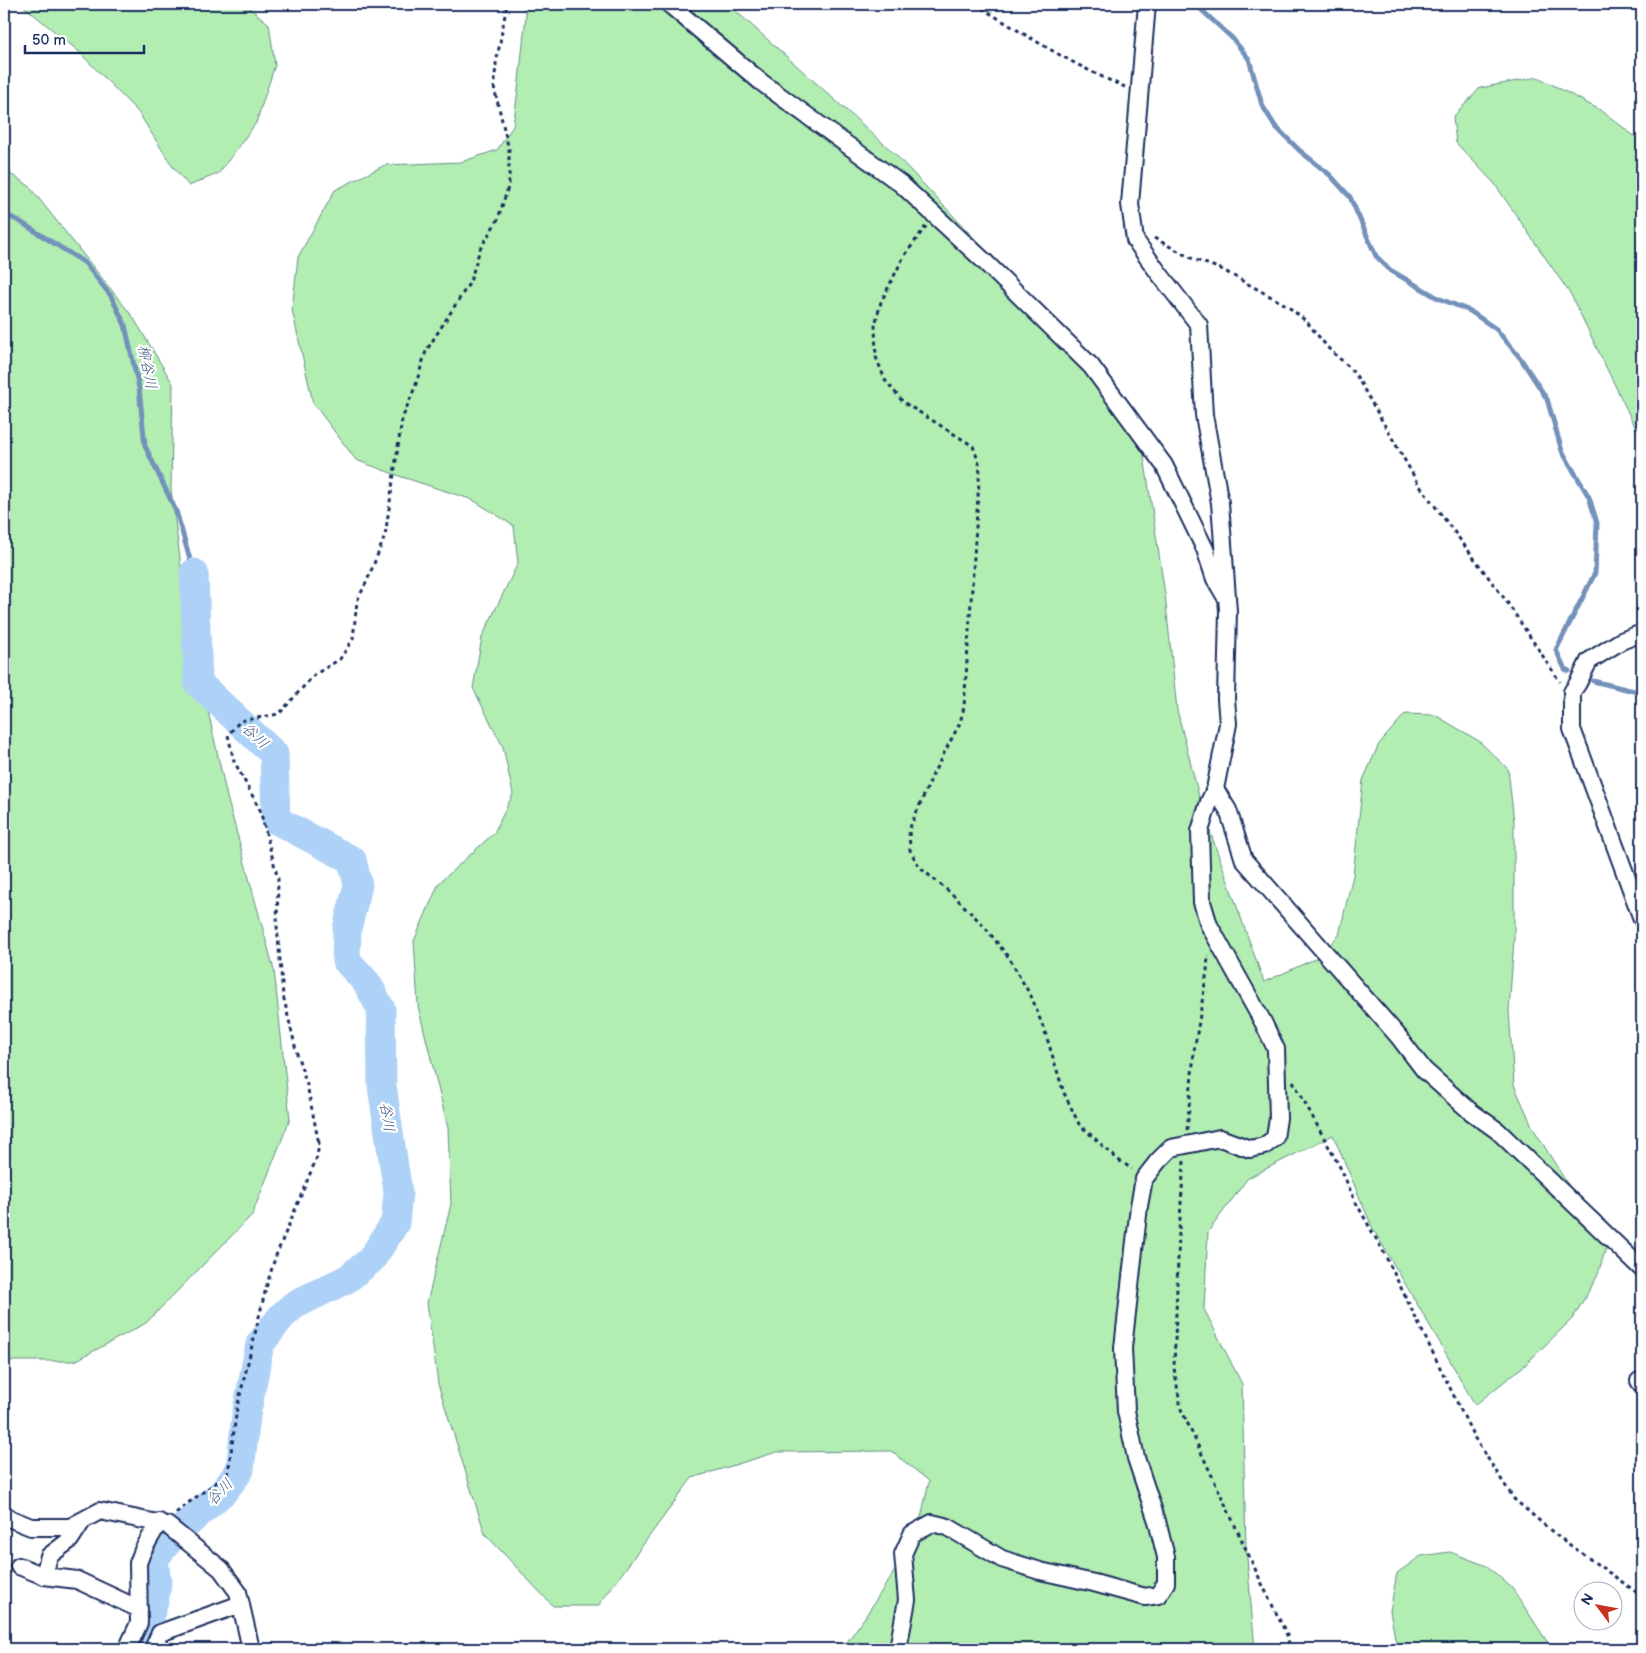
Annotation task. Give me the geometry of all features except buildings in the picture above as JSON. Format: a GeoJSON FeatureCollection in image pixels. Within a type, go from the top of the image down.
{"type":"FeatureCollection","features":[{"type":"Feature","properties":{"kind":"street"},"geometry":{"type":"LineString","coordinates":[[669,4],[761,82],[901,184],[983,260],[1091,366],[1164,465],[1205,549],[1215,578],[1228,603]]}},
{"type":"Feature","properties":{"kind":"street"},"geometry":{"type":"LineString","coordinates":[[898,1649],[907,1600],[903,1554],[912,1534],[932,1523],[948,1527],[1002,1559],[1040,1571],[1145,1597],[1158,1595],[1166,1583],[1166,1557],[1157,1521],[1136,1458],[1126,1411],[1123,1348],[1139,1206],[1144,1179],[1171,1148],[1220,1138],[1250,1149],[1264,1146],[1275,1138],[1278,1118],[1276,1049],[1209,925],[1202,902],[1200,831],[1215,789],[1228,724],[1226,699],[1228,603],[1220,502],[1204,414],[1199,325],[1135,240],[1132,227],[1130,204],[1147,4]]}},
{"type":"Feature","properties":{"kind":"street"},"geometry":{"type":"LineString","coordinates":[[1642,633],[1621,641],[1589,661],[1572,692],[1572,729],[1642,919]]}},
{"type":"Feature","properties":{"kind":"street"},"geometry":{"type":"LineString","coordinates":[[1215,789],[1228,810],[1244,860],[1398,1036],[1424,1070],[1470,1111],[1498,1131],[1642,1269]]}},
{"type":"Feature","properties":{"kind":"street"},"geometry":{"type":"LineString","coordinates":[[4,1514],[31,1527],[70,1527],[100,1511],[163,1523],[182,1535],[221,1569],[238,1592],[251,1649]]}},
{"type":"Feature","properties":{"kind":"street"},"geometry":{"type":"LineString","coordinates":[[44,1576],[49,1556],[70,1540],[83,1520]]}},
{"type":"Feature","properties":{"kind":"street"},"geometry":{"type":"LineString","coordinates":[[127,1649],[139,1623],[138,1562],[143,1550],[163,1523]]}},
{"type":"Feature","properties":{"kind":"street"},"geometry":{"type":"LineString","coordinates":[[19,1566],[44,1576],[77,1580],[139,1608]]}},
{"type":"Feature","properties":{"kind":"street"},"geometry":{"type":"LineString","coordinates":[[153,1649],[160,1633],[241,1604]]}},
{"type":"Feature","properties":{"kind":"path"},"geometry":{"type":"LineString","coordinates":[[163,1523],[228,1474],[237,1408],[274,1258],[317,1156],[319,1142],[320,1144],[307,1085],[297,1054],[283,995],[276,926],[278,880],[260,810],[234,761],[228,735],[240,721],[279,714],[314,675],[340,659],[353,639],[357,601],[368,582],[385,536],[402,419],[415,387],[426,351],[470,282],[480,249],[498,219],[509,184],[508,150],[494,87],[496,64],[507,4]]}},
{"type":"Feature","properties":{"kind":"path"},"geometry":{"type":"LineString","coordinates":[[975,4],[1035,41],[1100,77],[1140,92]]}},
{"type":"Feature","properties":{"kind":"path"},"geometry":{"type":"LineString","coordinates":[[934,215],[903,258],[881,302],[875,325],[876,357],[884,380],[902,402],[973,446],[980,466],[964,707],[960,723],[934,772],[909,830],[910,850],[919,867],[952,894],[1009,958],[1032,998],[1064,1093],[1079,1124],[1118,1159],[1144,1179]]}},
{"type":"Feature","properties":{"kind":"path"},"geometry":{"type":"LineString","coordinates":[[1132,227],[1193,259],[1221,269],[1286,305],[1306,321],[1329,349],[1357,377],[1420,484],[1507,602],[1560,683],[1572,692]]}},
{"type":"Feature","properties":{"kind":"path"},"geometry":{"type":"LineString","coordinates":[[1208,952],[1207,971],[1194,1052],[1185,1146],[1179,1232],[1174,1368],[1181,1409],[1287,1635],[1290,1649]]}},
{"type":"Feature","properties":{"kind":"path"},"geometry":{"type":"LineString","coordinates":[[1289,1074],[1384,1253],[1474,1437],[1514,1499],[1556,1535],[1642,1596]]}},
{"type":"Feature","properties":{"kind":"green space"},"geometry":{"type":"Polygon","coordinates":[[[21,4],[245,4],[269,24],[275,65],[256,123],[219,173],[189,186],[173,167],[138,112],[77,50],[21,4]]]}},
{"type":"Feature","properties":{"kind":"green space"},"geometry":{"type":"Polygon","coordinates":[[[523,4],[728,4],[894,153],[1030,297],[1142,443],[1165,594],[1177,710],[1203,812],[1264,982],[1319,957],[1339,935],[1353,875],[1363,780],[1379,744],[1405,714],[1435,715],[1479,741],[1508,769],[1514,822],[1514,939],[1509,1011],[1514,1085],[1533,1128],[1567,1183],[1591,1215],[1606,1248],[1597,1277],[1573,1318],[1525,1365],[1475,1405],[1373,1229],[1333,1135],[1248,1178],[1208,1232],[1204,1309],[1242,1384],[1246,1547],[1255,1649],[842,1649],[917,1536],[929,1481],[891,1451],[777,1452],[692,1478],[598,1606],[553,1606],[485,1534],[438,1384],[427,1303],[451,1204],[448,1128],[418,1006],[414,941],[439,883],[494,833],[513,794],[503,747],[473,688],[482,637],[518,563],[514,526],[473,500],[356,460],[313,403],[292,310],[298,257],[335,190],[385,165],[461,162],[497,150],[513,126],[526,15],[523,4]]]}},
{"type":"Feature","properties":{"kind":"green space"},"geometry":{"type":"Polygon","coordinates":[[[1538,77],[1602,111],[1642,142],[1642,441],[1571,295],[1494,183],[1456,143],[1453,117],[1480,88],[1538,77]]]}},
{"type":"Feature","properties":{"kind":"green space"},"geometry":{"type":"Polygon","coordinates":[[[4,170],[28,185],[133,317],[173,384],[171,489],[188,620],[227,797],[274,970],[290,1119],[252,1215],[146,1323],[75,1361],[4,1361],[4,1184],[9,1175],[9,1125],[4,1122],[4,170]]]}},
{"type":"Feature","properties":{"kind":"green space"},"geometry":{"type":"Polygon","coordinates":[[[1450,1552],[1487,1566],[1512,1588],[1552,1649],[1397,1649],[1390,1611],[1397,1573],[1421,1556],[1450,1552]]]}},
{"type":"Feature","properties":{"kind":"waterway"},"geometry":{"type":"LineString","coordinates":[[1195,4],[1232,38],[1249,59],[1262,105],[1275,126],[1299,150],[1330,175],[1350,197],[1376,256],[1390,270],[1438,298],[1470,311],[1496,329],[1521,359],[1547,399],[1562,451],[1589,497],[1597,523],[1595,573],[1556,650],[1565,669],[1569,671]]}},
{"type":"Feature","properties":{"kind":"waterway","name":"柳谷川"},"geometry":{"type":"LineString","coordinates":[[4,214],[19,221],[85,263],[111,296],[125,325],[139,388],[145,446],[176,511],[194,573]]}},
{"type":"Feature","properties":{"kind":"waterway","name":"谷川"},"geometry":{"type":"LineString","coordinates":[[140,1649],[155,1597],[157,1583],[154,1559],[169,1540],[224,1491],[240,1470],[246,1416],[260,1344],[281,1317],[294,1305],[347,1279],[371,1260],[395,1223],[398,1193],[382,1086],[381,1009],[367,983],[346,960],[347,929],[358,885],[352,860],[276,820],[274,754],[198,683],[194,573]]}},
{"type":"Feature","properties":{"kind":"waterway"},"geometry":{"type":"LineString","coordinates":[[1593,681],[1642,693]]}}]}
